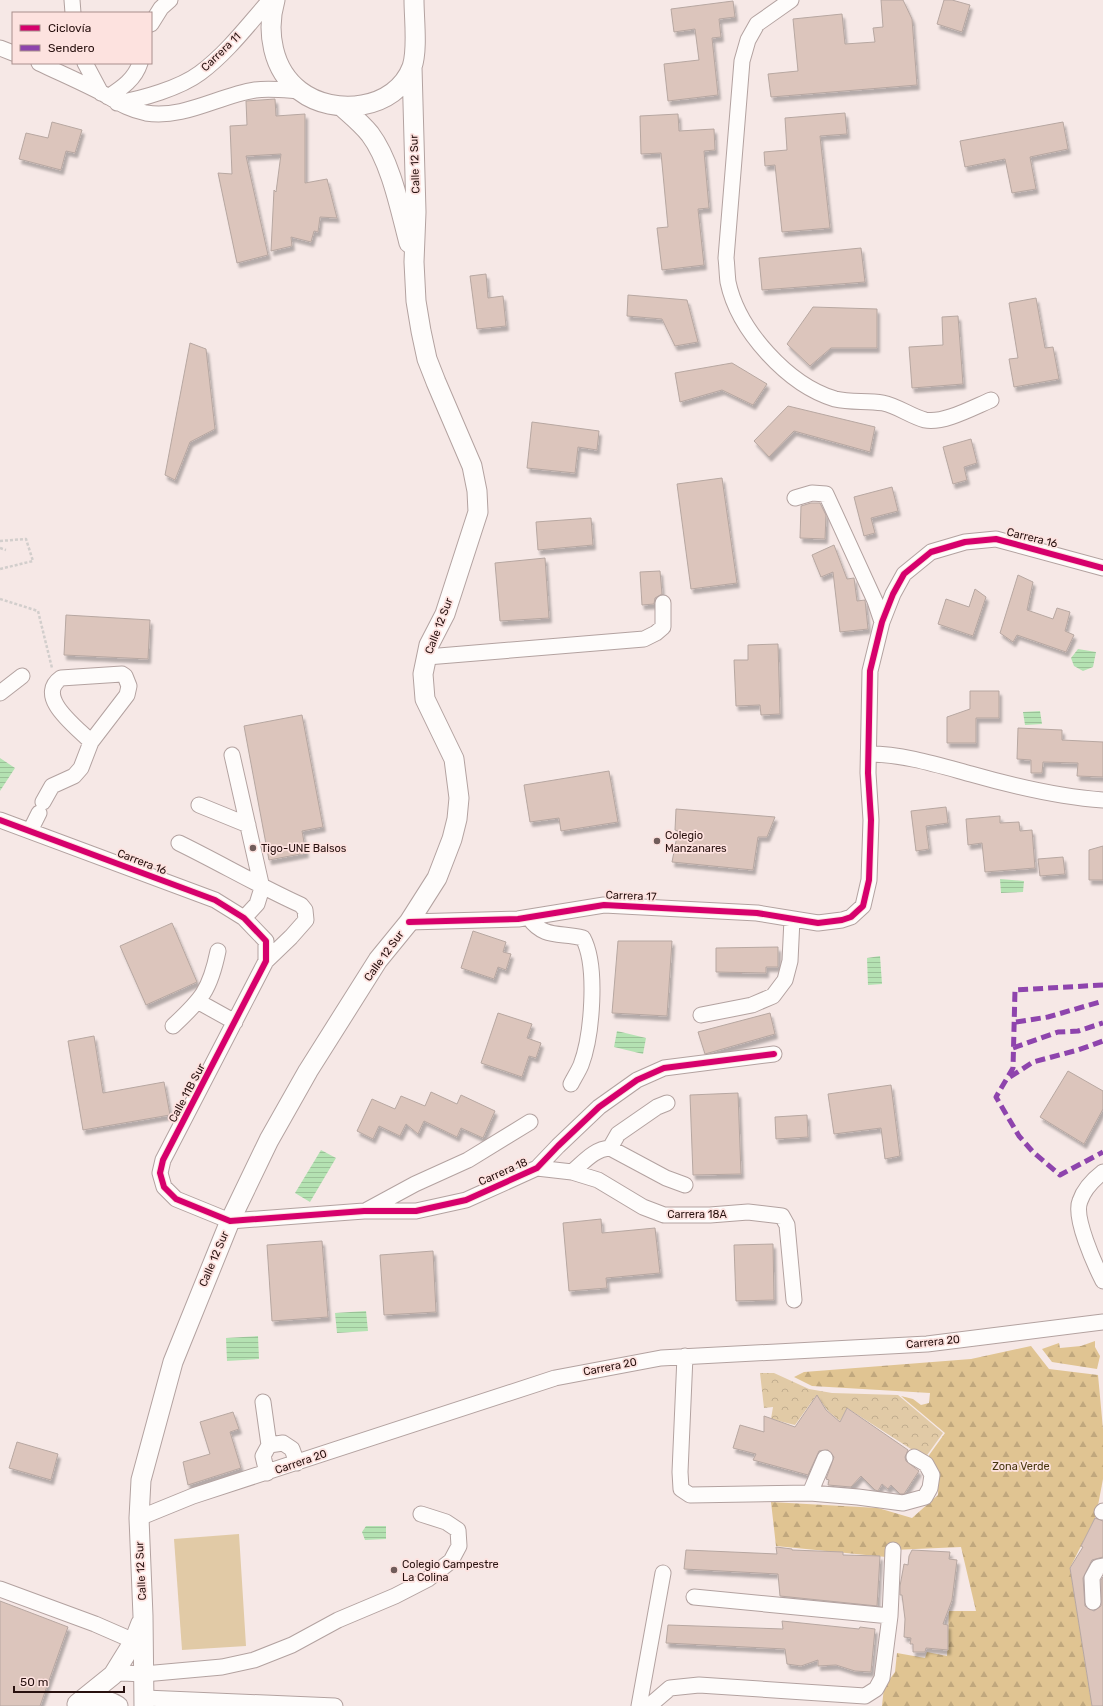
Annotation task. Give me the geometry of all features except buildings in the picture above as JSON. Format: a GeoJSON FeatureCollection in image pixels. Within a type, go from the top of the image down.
{"type":"FeatureCollection","features":[{"type":"Feature","properties":{"kind":"main road"},"geometry":{"type":"LineString","coordinates":[[275,0],[270,36],[281,68],[300,91],[320,101],[341,106],[358,106],[384,98],[398,88],[412,67]]}},
{"type":"Feature","properties":{"kind":"main road","name":"Calle 12 Sur"},"geometry":{"type":"LineString","coordinates":[[145,1702],[139,1518],[141,1480],[173,1362],[230,1221],[269,1140],[308,1071],[378,960],[409,922],[437,878],[452,839],[459,798],[454,759],[425,699],[423,674],[430,645],[444,614],[478,512],[478,491],[472,466],[446,408],[427,359],[416,301],[414,262],[416,212],[412,67],[414,56],[414,0]]}},
{"type":"Feature","properties":{"kind":"main road","name":"Calle 12 Sur"},"geometry":{"type":"LineString","coordinates":[[341,106],[371,135],[378,149],[394,188],[414,262]]}},
{"type":"Feature","properties":{"kind":"main road","name":"Calle 12 Sur"},"geometry":{"type":"LineString","coordinates":[[76,1705],[113,1675],[134,1641],[143,1616]]}},
{"type":"Feature","properties":{"kind":"main road"},"geometry":{"type":"LineString","coordinates":[[76,1705],[88,1700],[100,1700],[118,1706]]}},
{"type":"Feature","properties":{"kind":"street"},"geometry":{"type":"LineString","coordinates":[[72,0],[73,12]]}},
{"type":"Feature","properties":{"kind":"street"},"geometry":{"type":"LineString","coordinates":[[152,22],[161,8],[170,0]]}},
{"type":"Feature","properties":{"kind":"street","name":"Carrera 11"},"geometry":{"type":"LineString","coordinates":[[109,98],[143,98],[199,74],[232,44],[270,0]]}},
{"type":"Feature","properties":{"kind":"street"},"geometry":{"type":"LineString","coordinates":[[791,0],[757,24],[748,40],[742,61],[726,258],[728,283],[738,308],[750,331],[767,353],[786,371],[807,387],[834,398],[854,403],[882,403],[926,420],[942,420],[991,400]]}},
{"type":"Feature","properties":{"kind":"street"},"geometry":{"type":"LineString","coordinates":[[0,48],[12,52]]}},
{"type":"Feature","properties":{"kind":"street"},"geometry":{"type":"LineString","coordinates":[[41,64],[126,108],[147,113],[164,114],[184,111],[255,90],[275,89],[300,91]]}},
{"type":"Feature","properties":{"kind":"street"},"geometry":{"type":"LineString","coordinates":[[86,64],[109,98]]}},
{"type":"Feature","properties":{"kind":"street"},"geometry":{"type":"LineString","coordinates":[[109,98],[126,85],[138,71],[140,64]]}},
{"type":"Feature","properties":{"kind":"street"},"geometry":{"type":"LineString","coordinates":[[795,498],[812,493],[826,494],[876,601],[882,622],[870,671],[869,754],[882,754],[941,765],[1015,785],[1103,800]]}},
{"type":"Feature","properties":{"kind":"street","name":"Carrera 16"},"geometry":{"type":"LineString","coordinates":[[882,622],[904,574],[931,552],[965,542],[996,539],[1103,568]]}},
{"type":"Feature","properties":{"kind":"street"},"geometry":{"type":"LineString","coordinates":[[427,657],[644,639],[656,634],[663,627],[663,603]]}},
{"type":"Feature","properties":{"kind":"street"},"geometry":{"type":"LineString","coordinates":[[30,831],[52,786],[74,776],[81,768],[92,742],[128,695],[129,686],[127,678],[122,674],[61,678],[56,682],[52,693],[54,705],[92,742]]}},
{"type":"Feature","properties":{"kind":"street"},"geometry":{"type":"LineString","coordinates":[[0,694],[22,676]]}},
{"type":"Feature","properties":{"kind":"street","name":"Carrera 17"},"geometry":{"type":"LineString","coordinates":[[409,922],[529,918],[604,905],[757,913],[818,923],[842,920],[851,917],[863,906],[869,880],[869,754]]}},
{"type":"Feature","properties":{"kind":"street"},"geometry":{"type":"LineString","coordinates":[[232,755],[262,888],[257,904],[244,918]]}},
{"type":"Feature","properties":{"kind":"street"},"geometry":{"type":"LineString","coordinates":[[199,805],[248,825]]}},
{"type":"Feature","properties":{"kind":"street","name":"Carrera 16"},"geometry":{"type":"LineString","coordinates":[[0,820],[215,900],[244,918],[266,940]]}},
{"type":"Feature","properties":{"kind":"street"},"geometry":{"type":"LineString","coordinates":[[179,842],[238,872],[262,888],[301,906],[305,910],[307,915],[306,920],[266,961]]}},
{"type":"Feature","properties":{"kind":"street"},"geometry":{"type":"LineString","coordinates":[[529,918],[536,928],[547,933],[567,934],[583,938],[588,947],[592,985],[590,1025],[581,1065],[571,1084]]}},
{"type":"Feature","properties":{"kind":"street"},"geometry":{"type":"LineString","coordinates":[[701,1015],[752,1005],[773,996],[785,980],[790,961],[792,919]]}},
{"type":"Feature","properties":{"kind":"street","name":"Calle 11B Sur"},"geometry":{"type":"LineString","coordinates":[[230,1221],[176,1199],[164,1187],[160,1173],[163,1160],[266,961],[266,940]]}},
{"type":"Feature","properties":{"kind":"street"},"geometry":{"type":"LineString","coordinates":[[173,1026],[199,1002],[214,970],[218,951]]}},
{"type":"Feature","properties":{"kind":"street"},"geometry":{"type":"LineString","coordinates":[[199,1002],[235,1022]]}},
{"type":"Feature","properties":{"kind":"street","name":"Carrera 18"},"geometry":{"type":"LineString","coordinates":[[230,1221],[364,1211],[416,1211],[466,1200],[537,1168],[600,1107],[637,1080],[664,1068],[774,1054]]}},
{"type":"Feature","properties":{"kind":"street"},"geometry":{"type":"LineString","coordinates":[[610,1148],[618,1134],[657,1107],[668,1103]]}},
{"type":"Feature","properties":{"kind":"street"},"geometry":{"type":"LineString","coordinates":[[364,1211],[415,1184],[468,1160],[530,1122]]}},
{"type":"Feature","properties":{"kind":"street"},"geometry":{"type":"LineString","coordinates":[[572,1172],[593,1154],[601,1149],[610,1148],[666,1178],[685,1185]]}},
{"type":"Feature","properties":{"kind":"street","name":"Carrera 18A"},"geometry":{"type":"LineString","coordinates":[[537,1168],[572,1172],[598,1180],[643,1207],[664,1215],[710,1215],[748,1212],[782,1216],[786,1225],[794,1300]]}},
{"type":"Feature","properties":{"kind":"street"},"geometry":{"type":"LineString","coordinates":[[1103,1172],[1093,1180],[1079,1202],[1080,1222],[1094,1262],[1103,1280]]}},
{"type":"Feature","properties":{"kind":"street","name":"Carrera 20"},"geometry":{"type":"LineString","coordinates":[[139,1518],[193,1496],[555,1378],[661,1358],[927,1344],[1103,1322]]}},
{"type":"Feature","properties":{"kind":"street"},"geometry":{"type":"LineString","coordinates":[[686,1356],[680,1472],[681,1489],[690,1495],[810,1493],[903,1503],[925,1497],[930,1488],[932,1475],[926,1464],[914,1457]]}},
{"type":"Feature","properties":{"kind":"street"},"geometry":{"type":"LineString","coordinates":[[263,1402],[269,1444],[263,1456],[267,1473]]}},
{"type":"Feature","properties":{"kind":"street"},"geometry":{"type":"LineString","coordinates":[[269,1444],[283,1443],[292,1449],[297,1463]]}},
{"type":"Feature","properties":{"kind":"street"},"geometry":{"type":"LineString","coordinates":[[810,1493],[825,1458]]}},
{"type":"Feature","properties":{"kind":"street"},"geometry":{"type":"LineString","coordinates":[[858,1497],[868,1493],[872,1487]]}},
{"type":"Feature","properties":{"kind":"street"},"geometry":{"type":"LineString","coordinates":[[113,1675],[134,1672],[144,1674],[222,1667],[254,1660],[292,1645],[338,1620],[395,1596],[428,1579],[451,1561],[459,1546],[458,1530],[446,1522],[420,1514]]}},
{"type":"Feature","properties":{"kind":"street"},"geometry":{"type":"LineString","coordinates":[[649,1706],[670,1688],[699,1685],[825,1700],[865,1696],[876,1690],[882,1678],[890,1616],[893,1550]]}},
{"type":"Feature","properties":{"kind":"street"},"geometry":{"type":"LineString","coordinates":[[1096,1599],[1092,1578],[1098,1566],[1103,1566]]}},
{"type":"Feature","properties":{"kind":"street"},"geometry":{"type":"LineString","coordinates":[[639,1706],[663,1572]]}},
{"type":"Feature","properties":{"kind":"street"},"geometry":{"type":"LineString","coordinates":[[0,1589],[96,1624],[134,1641],[144,1674]]}},
{"type":"Feature","properties":{"kind":"street"},"geometry":{"type":"LineString","coordinates":[[694,1597],[890,1616]]}},
{"type":"Feature","properties":{"kind":"street"},"geometry":{"type":"LineString","coordinates":[[145,1702],[334,1706]]}},
{"type":"Feature","properties":{"kind":"path"},"geometry":{"type":"LineString","coordinates":[[0,541],[26,539],[33,561],[0,569]]}},
{"type":"Feature","properties":{"kind":"path"},"geometry":{"type":"LineString","coordinates":[[0,548],[6,550]]}},
{"type":"Feature","properties":{"kind":"path"},"geometry":{"type":"LineString","coordinates":[[0,599],[38,611],[56,682]]}},
{"type":"Feature","properties":{"kind":"green space"},"geometry":{"type":"Polygon","coordinates":[[[1095,1341],[1095,1347],[1100,1356],[1097,1369],[1052,1362],[1042,1349],[1059,1343],[1060,1348],[1081,1346],[1095,1341]]]}},
{"type":"Feature","properties":{"kind":"green space","name":"Zona Verde"},"geometry":{"type":"Polygon","coordinates":[[[1031,1346],[1049,1369],[1098,1375],[1103,1429],[1103,1479],[1096,1516],[1070,1568],[1092,1706],[882,1706],[884,1687],[895,1672],[897,1653],[925,1658],[927,1652],[947,1656],[949,1611],[976,1611],[961,1547],[893,1550],[886,1557],[776,1546],[771,1502],[878,1508],[912,1518],[938,1495],[938,1473],[927,1458],[945,1433],[901,1396],[913,1399],[921,1405],[929,1403],[930,1393],[812,1386],[794,1377],[804,1372],[971,1359],[1031,1346]]]}},
{"type":"Feature","properties":{"kind":"green space"},"geometry":{"type":"Polygon","coordinates":[[[760,1373],[774,1373],[809,1389],[832,1393],[898,1395],[943,1433],[925,1458],[847,1408],[840,1421],[829,1412],[819,1399],[815,1397],[795,1425],[771,1419],[773,1407],[764,1408],[760,1373]]]}},
{"type":"Feature","properties":{"kind":"green space"},"geometry":{"type":"Polygon","coordinates":[[[239,1534],[246,1646],[182,1650],[174,1539],[239,1534]]]}},
{"type":"Feature","properties":{"kind":"shaded area"},"geometry":{"type":"Polygon","coordinates":[[[1078,649],[1096,652],[1093,667],[1083,671],[1074,666],[1071,658],[1078,649]]]}},
{"type":"Feature","properties":{"kind":"shaded area"},"geometry":{"type":"Polygon","coordinates":[[[1040,711],[1042,724],[1025,725],[1023,712],[1040,711]]]}},
{"type":"Feature","properties":{"kind":"shaded area"},"geometry":{"type":"Polygon","coordinates":[[[0,758],[15,768],[0,791],[0,758]]]}},
{"type":"Feature","properties":{"kind":"shaded area"},"geometry":{"type":"Polygon","coordinates":[[[1000,879],[1024,881],[1023,892],[1001,893],[1000,879]]]}},
{"type":"Feature","properties":{"kind":"shaded area"},"geometry":{"type":"Polygon","coordinates":[[[880,956],[882,984],[868,985],[867,958],[880,956]]]}},
{"type":"Feature","properties":{"kind":"shaded area"},"geometry":{"type":"Polygon","coordinates":[[[617,1031],[646,1038],[643,1054],[614,1047],[617,1031]]]}},
{"type":"Feature","properties":{"kind":"shaded area"},"geometry":{"type":"Polygon","coordinates":[[[321,1150],[336,1158],[310,1202],[295,1193],[321,1150]]]}},
{"type":"Feature","properties":{"kind":"shaded area"},"geometry":{"type":"Polygon","coordinates":[[[366,1311],[368,1331],[337,1333],[335,1313],[366,1311]]]}},
{"type":"Feature","properties":{"kind":"shaded area"},"geometry":{"type":"Polygon","coordinates":[[[258,1336],[259,1359],[227,1361],[226,1338],[258,1336]]]}},
{"type":"Feature","properties":{"kind":"shaded area"},"geometry":{"type":"Polygon","coordinates":[[[366,1526],[386,1526],[386,1539],[365,1540],[362,1532],[366,1526]]]}},
{"type":"Feature","properties":{"kind":"marked path"},"geometry":{"type":"LineString","coordinates":[[1103,985],[1015,990],[1013,1068],[996,1097],[1019,1136],[1033,1152],[1060,1175],[1103,1152]]}},
{"type":"Feature","properties":{"kind":"marked path"},"geometry":{"type":"LineString","coordinates":[[1016,1022],[1048,1017],[1103,1001]]}},
{"type":"Feature","properties":{"kind":"marked path"},"geometry":{"type":"LineString","coordinates":[[1013,1048],[1058,1032],[1078,1031],[1103,1023]]}},
{"type":"Feature","properties":{"kind":"marked path"},"geometry":{"type":"LineString","coordinates":[[1010,1077],[1033,1062],[1078,1050],[1103,1041]]}},
{"type":"Feature","properties":{"kind":"cycle path"},"geometry":{"type":"LineString","coordinates":[[409,922],[518,919],[604,905],[757,913],[818,923],[842,920],[851,917],[863,906],[869,880],[871,820],[868,773],[870,671],[882,622],[893,594],[904,574],[931,552],[965,542],[996,539],[1103,568]]}},
{"type":"Feature","properties":{"kind":"cycle path"},"geometry":{"type":"LineString","coordinates":[[0,820],[215,900],[244,918],[266,941],[266,961],[163,1160],[160,1173],[164,1187],[176,1199],[230,1221],[364,1211],[416,1211],[466,1200],[537,1168],[599,1107],[637,1080],[664,1068],[774,1054]]}},
{"type":"Feature","properties":{"kind":"place","name":"Colegio Manzanares"},"geometry":{"type":"Point","coordinates":[657,841]}},
{"type":"Feature","properties":{"kind":"place","name":"Tigo-UNE Balsos"},"geometry":{"type":"Point","coordinates":[253,848]}},
{"type":"Feature","properties":{"kind":"place","name":"Colegio Campestre La Colina"},"geometry":{"type":"Point","coordinates":[394,1570]}}]}
